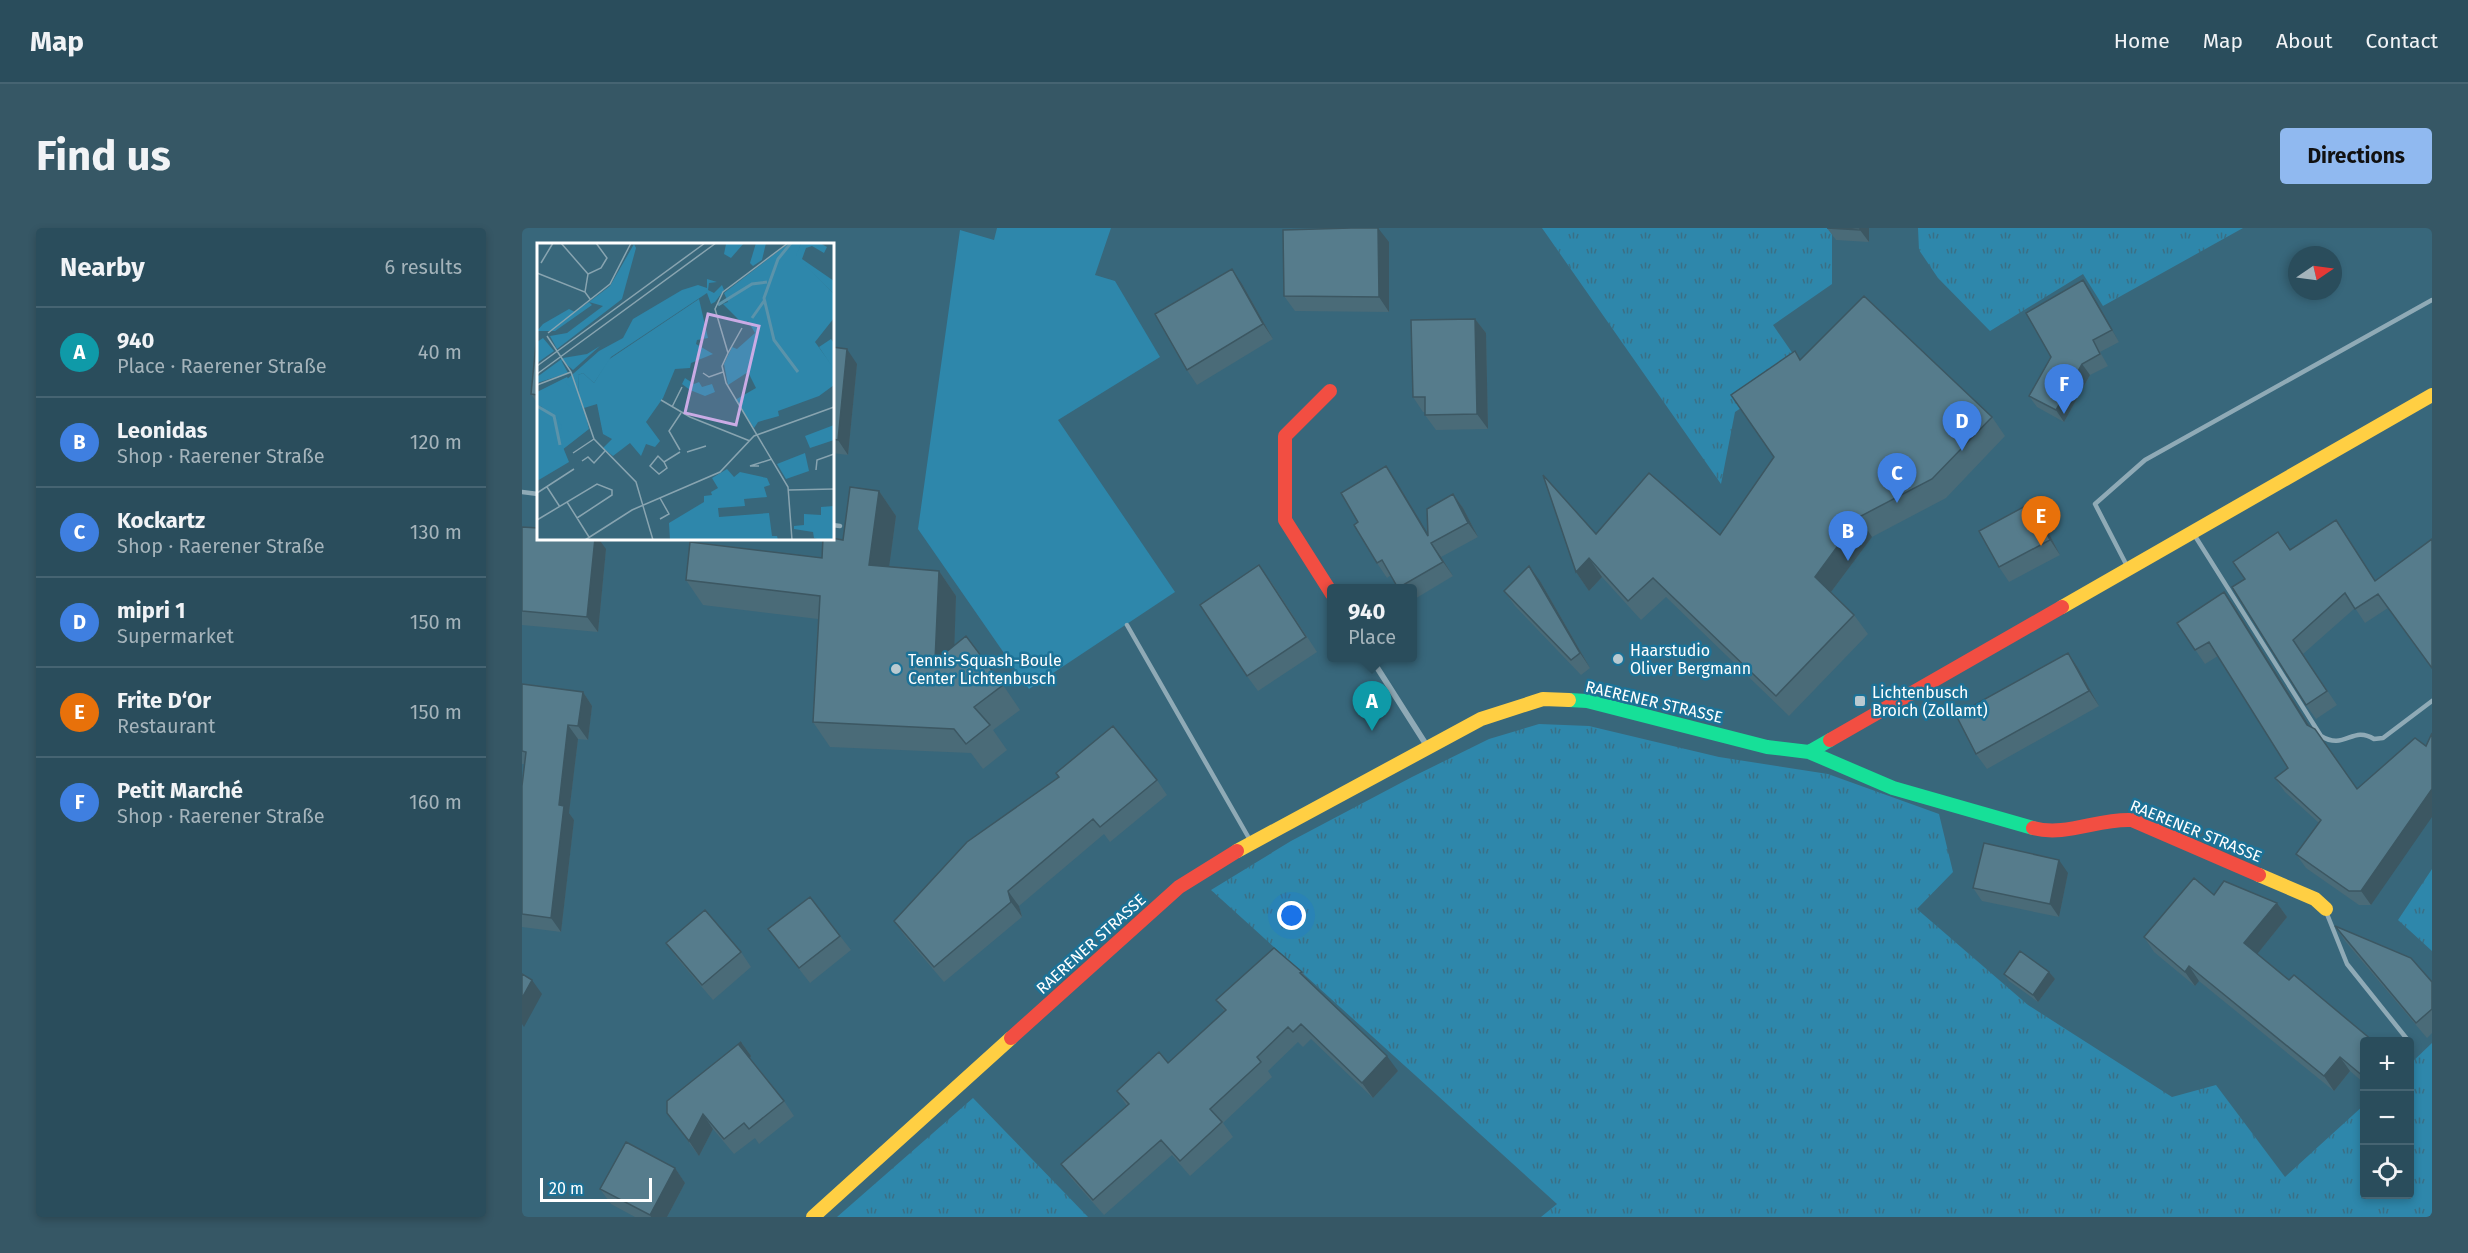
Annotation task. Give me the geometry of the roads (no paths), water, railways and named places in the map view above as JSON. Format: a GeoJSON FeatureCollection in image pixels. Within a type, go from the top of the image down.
{"type":"FeatureCollection","features":[{"type":"Feature","properties":{"kind":"street"},"geometry":{"type":"LineString","coordinates":[[1327,586],[1285,520],[1285,436],[1330,391]]}},
{"type":"Feature","properties":{"kind":"street"},"geometry":{"type":"LineString","coordinates":[[1809,752],[2432,395]]}},
{"type":"Feature","properties":{"kind":"street"},"geometry":{"type":"LineString","coordinates":[[1374,662],[1427,746]]}},
{"type":"Feature","properties":{"kind":"street","name":"RAERENER STRASSE"},"geometry":{"type":"LineString","coordinates":[[813,1217],[1179,887],[1251,842],[1427,746],[1481,719],[1543,699],[1587,701],[1767,747],[1809,752],[1831,764],[1948,807],[2040,831],[2055,832],[2117,817],[2132,820],[2315,899],[2326,909]]}},
{"type":"Feature","properties":{"kind":"lane"},"geometry":{"type":"LineString","coordinates":[[2129,568],[2095,504],[2145,460],[2432,300]]}},
{"type":"Feature","properties":{"kind":"lane"},"geometry":{"type":"LineString","coordinates":[[522,492],[537,494]]}},
{"type":"Feature","properties":{"kind":"lane"},"geometry":{"type":"LineString","coordinates":[[834,525],[840,526]]}},
{"type":"Feature","properties":{"kind":"lane"},"geometry":{"type":"LineString","coordinates":[[2192,531],[2321,736],[2330,742],[2342,742],[2355,734],[2365,733],[2374,739],[2383,738],[2432,701]]}},
{"type":"Feature","properties":{"kind":"lane"},"geometry":{"type":"LineString","coordinates":[[1126,625],[1251,842]]}},
{"type":"Feature","properties":{"kind":"lane"},"geometry":{"type":"LineString","coordinates":[[2326,909],[2347,964],[2405,1037]]}},
{"type":"Feature","properties":{"kind":"place","name":"Petit Marché"},"geometry":{"type":"Point","coordinates":[2064,414]}},
{"type":"Feature","properties":{"kind":"place","name":"mipri 1"},"geometry":{"type":"Point","coordinates":[1962,451]}},
{"type":"Feature","properties":{"kind":"place","name":"Kockartz"},"geometry":{"type":"Point","coordinates":[1897,503]}},
{"type":"Feature","properties":{"kind":"place","name":"Frite D‘Or"},"geometry":{"type":"Point","coordinates":[2041,546]}},
{"type":"Feature","properties":{"kind":"place","name":"Leonidas"},"geometry":{"type":"Point","coordinates":[1848,561]}},
{"type":"Feature","properties":{"kind":"place","name":"Haarstudio Oliver Bergmann"},"geometry":{"type":"Point","coordinates":[1618,659]}},
{"type":"Feature","properties":{"kind":"place","name":"Tennis-Squash-Boule Center Lichtenbusch"},"geometry":{"type":"Point","coordinates":[896,669]}},
{"type":"Feature","properties":{"kind":"place","name":"Lichtenbusch Broich (Zollamt)"},"geometry":{"type":"Point","coordinates":[1860,701]}},
{"type":"Feature","properties":{"kind":"place","name":"940"},"geometry":{"type":"Point","coordinates":[1372,731]}}]}
